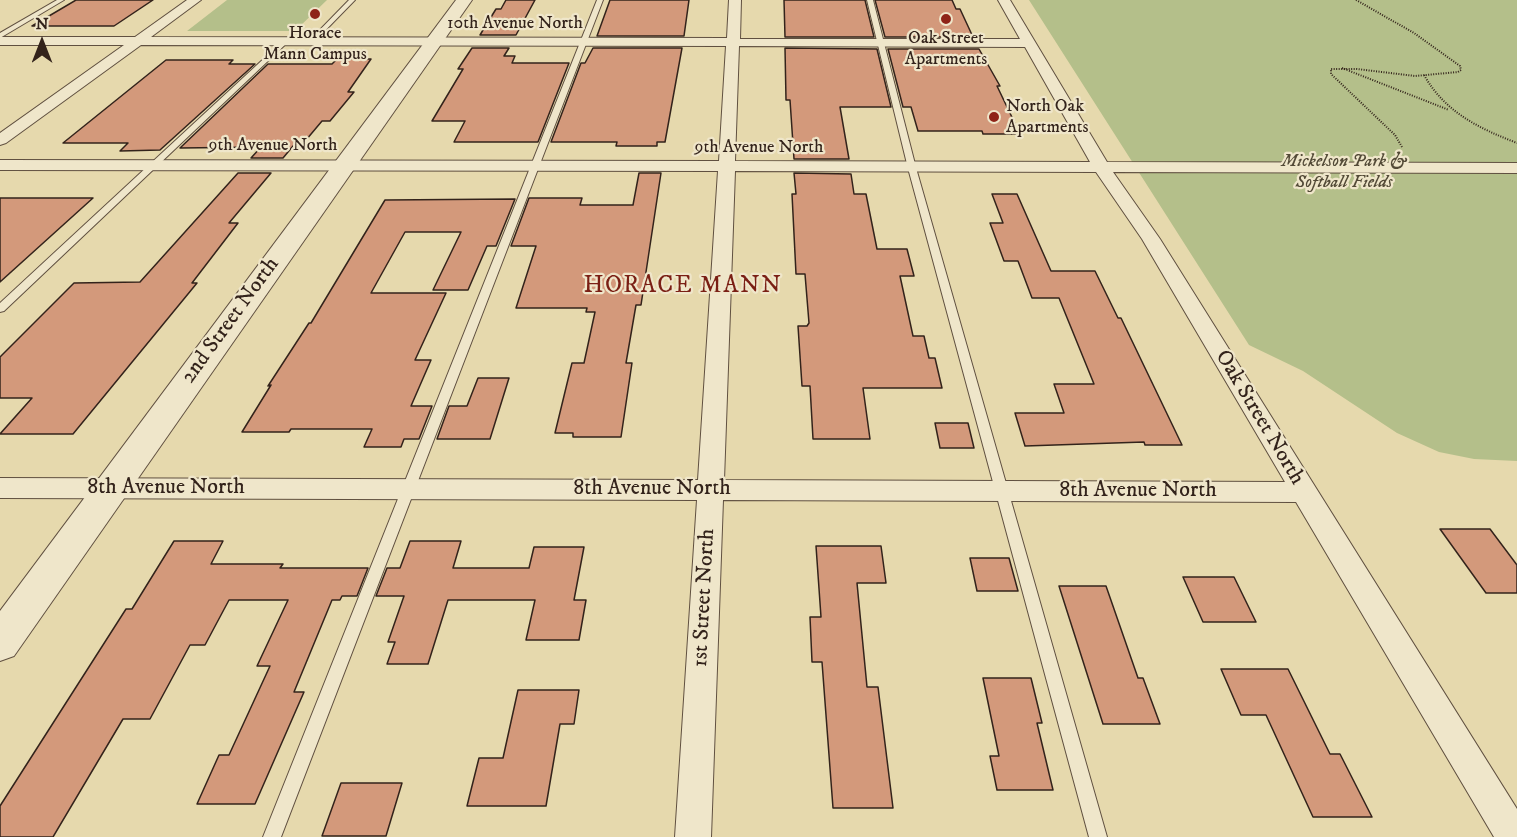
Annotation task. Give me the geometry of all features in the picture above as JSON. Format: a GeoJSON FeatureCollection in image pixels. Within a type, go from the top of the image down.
{"type":"FeatureCollection","features":[{"type":"Feature","properties":{"kind":"street"},"geometry":{"type":"LineString","coordinates":[[0,140],[195,0]]}},
{"type":"Feature","properties":{"kind":"street","name":"2nd Street North"},"geometry":{"type":"LineString","coordinates":[[0,644],[464,0]]}},
{"type":"Feature","properties":{"kind":"street","name":"1st Street North"},"geometry":{"type":"LineString","coordinates":[[693,837],[735,0]]}},
{"type":"Feature","properties":{"kind":"street","name":"Oak Street North"},"geometry":{"type":"LineString","coordinates":[[1004,0],[1102,168],[1150,239],[1514,837]]}},
{"type":"Feature","properties":{"kind":"street","name":"10th Avenue North"},"geometry":{"type":"LineString","coordinates":[[0,41],[1029,43]]}},
{"type":"Feature","properties":{"kind":"street","name":"9th Avenue North"},"geometry":{"type":"LineString","coordinates":[[0,165],[1517,168]]}},
{"type":"Feature","properties":{"kind":"street","name":"8th Avenue North"},"geometry":{"type":"LineString","coordinates":[[0,488],[1304,492]]}},
{"type":"Feature","properties":{"kind":"lane"},"geometry":{"type":"LineString","coordinates":[[0,36],[61,0]]}},
{"type":"Feature","properties":{"kind":"lane"},"geometry":{"type":"LineString","coordinates":[[312,41],[352,0]]}},
{"type":"Feature","properties":{"kind":"lane"},"geometry":{"type":"LineString","coordinates":[[272,837],[533,166],[585,42],[600,0]]}},
{"type":"Feature","properties":{"kind":"lane"},"geometry":{"type":"LineString","coordinates":[[870,0],[912,168],[1098,837]]}},
{"type":"Feature","properties":{"kind":"lane"},"geometry":{"type":"LineString","coordinates":[[0,309],[286,41]]}},
{"type":"Feature","properties":{"kind":"path"},"geometry":{"type":"LineString","coordinates":[[1356,0],[1414,33],[1460,66],[1461,70],[1458,72],[1424,75],[1331,69],[1331,74],[1395,135],[1403,148],[1407,168]]}},
{"type":"Feature","properties":{"kind":"path"},"geometry":{"type":"LineString","coordinates":[[1340,68],[1450,110]]}},
{"type":"Feature","properties":{"kind":"path"},"geometry":{"type":"LineString","coordinates":[[1424,75],[1431,90],[1450,110],[1464,120],[1517,143]]}},
{"type":"Feature","properties":{"kind":"green space"},"geometry":{"type":"Polygon","coordinates":[[[227,0],[327,0],[295,31],[187,31],[227,0]]]}},
{"type":"Feature","properties":{"kind":"green space","name":"Mickelson Park & Softball Fields"},"geometry":{"type":"Polygon","coordinates":[[[1029,0],[1517,0],[1517,461],[1474,459],[1439,452],[1397,433],[1303,371],[1249,345],[1029,0]]]}},
{"type":"Feature","properties":{"kind":"building"},"geometry":{"type":"Polygon","coordinates":[[[76,0],[153,0],[114,26],[32,26],[76,0]]]}},
{"type":"Feature","properties":{"kind":"building"},"geometry":{"type":"Polygon","coordinates":[[[506,0],[535,0],[516,35],[480,35],[496,9],[501,9],[506,0]]]}},
{"type":"Feature","properties":{"kind":"building"},"geometry":{"type":"Polygon","coordinates":[[[610,0],[689,0],[684,36],[597,36],[610,0]]]}},
{"type":"Feature","properties":{"kind":"building"},"geometry":{"type":"Polygon","coordinates":[[[784,0],[865,0],[874,37],[785,37],[784,0]]]}},
{"type":"Feature","properties":{"kind":"building"},"geometry":{"type":"Polygon","coordinates":[[[875,0],[952,0],[956,9],[960,9],[973,37],[885,37],[875,0]]]}},
{"type":"Feature","properties":{"kind":"building"},"geometry":{"type":"Polygon","coordinates":[[[472,48],[509,48],[504,56],[515,56],[512,63],[569,63],[538,142],[454,142],[465,121],[432,121],[463,69],[458,69],[472,48]]]}},
{"type":"Feature","properties":{"kind":"building"},"geometry":{"type":"Polygon","coordinates":[[[593,48],[682,48],[665,142],[657,142],[657,146],[616,146],[617,142],[551,142],[581,63],[585,63],[593,48]]]}},
{"type":"Feature","properties":{"kind":"building"},"geometry":{"type":"Polygon","coordinates":[[[785,48],[877,49],[891,107],[840,107],[849,159],[794,159],[790,100],[786,100],[785,48]]]}},
{"type":"Feature","properties":{"kind":"building"},"geometry":{"type":"Polygon","coordinates":[[[888,49],[979,49],[1000,86],[997,86],[1020,134],[983,134],[982,131],[918,131],[911,107],[903,107],[888,49]]]}},
{"type":"Feature","properties":{"kind":"building"},"geometry":{"type":"Polygon","coordinates":[[[337,59],[371,59],[348,92],[354,92],[330,121],[322,121],[301,146],[293,146],[283,158],[251,158],[261,147],[180,148],[268,64],[332,64],[337,59]]]}},
{"type":"Feature","properties":{"kind":"building"},"geometry":{"type":"Polygon","coordinates":[[[166,60],[233,60],[229,64],[255,64],[160,150],[120,151],[128,143],[63,143],[166,60]]]}},
{"type":"Feature","properties":{"kind":"building"},"geometry":{"type":"Polygon","coordinates":[[[238,173],[271,173],[229,223],[238,223],[192,283],[197,283],[73,434],[0,434],[32,398],[0,398],[0,357],[74,283],[140,282],[238,173]]]}},
{"type":"Feature","properties":{"kind":"building"},"geometry":{"type":"Polygon","coordinates":[[[639,173],[661,173],[641,305],[636,305],[626,363],[632,363],[621,437],[573,437],[573,433],[555,433],[572,363],[584,363],[595,312],[586,312],[587,308],[516,308],[536,246],[511,246],[529,198],[582,198],[580,205],[633,205],[639,173]]]}},
{"type":"Feature","properties":{"kind":"building"},"geometry":{"type":"Polygon","coordinates":[[[794,173],[851,174],[854,194],[866,194],[877,249],[907,249],[914,276],[900,276],[913,336],[924,336],[929,358],[935,358],[942,388],[863,388],[870,439],[813,439],[810,386],[802,386],[798,326],[807,326],[809,323],[805,274],[796,274],[792,194],[796,194],[794,173]]]}},
{"type":"Feature","properties":{"kind":"building"},"geometry":{"type":"Polygon","coordinates":[[[992,194],[1017,194],[1051,271],[1095,271],[1118,318],[1121,318],[1182,445],[1145,445],[1144,442],[1025,446],[1015,413],[1064,413],[1054,384],[1094,384],[1059,298],[1032,298],[1018,261],[1004,261],[990,223],[1003,223],[992,194]]]}},
{"type":"Feature","properties":{"kind":"building"},"geometry":{"type":"Polygon","coordinates":[[[0,198],[93,198],[0,282],[0,198]]]}},
{"type":"Feature","properties":{"kind":"building"},"geometry":{"type":"Polygon","coordinates":[[[515,199],[496,246],[487,246],[468,290],[433,290],[461,232],[405,232],[371,293],[446,293],[415,360],[431,360],[411,406],[432,406],[419,439],[404,439],[401,447],[364,447],[372,429],[291,429],[289,432],[242,432],[271,385],[268,386],[311,323],[385,200],[515,199]]]}},
{"type":"Feature","properties":{"kind":"building"},"geometry":{"type":"Polygon","coordinates":[[[478,378],[509,378],[490,439],[437,439],[449,406],[467,406],[478,378]]]}},
{"type":"Feature","properties":{"kind":"building"},"geometry":{"type":"Polygon","coordinates":[[[935,423],[968,423],[974,448],[940,448],[935,423]]]}},
{"type":"Feature","properties":{"kind":"building"},"geometry":{"type":"Polygon","coordinates":[[[1440,529],[1490,529],[1517,565],[1517,593],[1486,593],[1440,529]]]}},
{"type":"Feature","properties":{"kind":"building"},"geometry":{"type":"Polygon","coordinates":[[[174,541],[223,541],[211,564],[283,564],[280,568],[368,568],[357,596],[342,596],[340,600],[332,600],[294,692],[304,692],[255,804],[197,804],[219,755],[229,755],[270,666],[257,666],[288,600],[229,600],[205,645],[190,645],[150,719],[123,719],[53,837],[0,837],[0,806],[126,609],[132,609],[174,541]]]}},
{"type":"Feature","properties":{"kind":"building"},"geometry":{"type":"Polygon","coordinates":[[[410,541],[461,541],[453,568],[529,568],[534,547],[584,547],[574,600],[586,600],[579,640],[526,640],[535,600],[448,600],[428,664],[387,664],[395,642],[388,642],[404,596],[376,596],[387,568],[400,568],[410,541]]]}},
{"type":"Feature","properties":{"kind":"building"},"geometry":{"type":"Polygon","coordinates":[[[816,546],[881,546],[886,583],[857,583],[867,687],[878,687],[893,808],[833,808],[822,662],[812,662],[810,617],[821,617],[816,546]]]}},
{"type":"Feature","properties":{"kind":"building"},"geometry":{"type":"Polygon","coordinates":[[[970,558],[1009,558],[1018,591],[977,591],[970,558]]]}},
{"type":"Feature","properties":{"kind":"building"},"geometry":{"type":"Polygon","coordinates":[[[1183,577],[1234,577],[1256,622],[1203,622],[1183,577]]]}},
{"type":"Feature","properties":{"kind":"building"},"geometry":{"type":"Polygon","coordinates":[[[1059,586],[1106,586],[1138,678],[1143,678],[1160,724],[1103,724],[1059,586]]]}},
{"type":"Feature","properties":{"kind":"building"},"geometry":{"type":"Polygon","coordinates":[[[1221,669],[1288,669],[1330,754],[1340,754],[1372,817],[1313,817],[1266,715],[1241,715],[1221,669]]]}},
{"type":"Feature","properties":{"kind":"building"},"geometry":{"type":"Polygon","coordinates":[[[983,678],[1031,678],[1042,723],[1037,723],[1053,790],[997,790],[990,756],[999,756],[983,678]]]}},
{"type":"Feature","properties":{"kind":"building"},"geometry":{"type":"Polygon","coordinates":[[[518,690],[579,690],[574,724],[560,724],[546,806],[467,806],[479,758],[503,758],[518,690]]]}},
{"type":"Feature","properties":{"kind":"building"},"geometry":{"type":"Polygon","coordinates":[[[341,783],[402,783],[386,836],[322,836],[341,783]]]}},
{"type":"Feature","properties":{"kind":"place","name":"Horace Mann Campus"},"geometry":{"type":"Point","coordinates":[315,14]}},
{"type":"Feature","properties":{"kind":"place","name":"Oak Street Apartments"},"geometry":{"type":"Point","coordinates":[946,19]}},
{"type":"Feature","properties":{"kind":"place","name":"North Oak Apartments"},"geometry":{"type":"Point","coordinates":[994,117]}},
{"type":"Feature","properties":{"kind":"district","name":"HORACE MANN"},"geometry":{"type":"Point","coordinates":[683,287]}}]}
